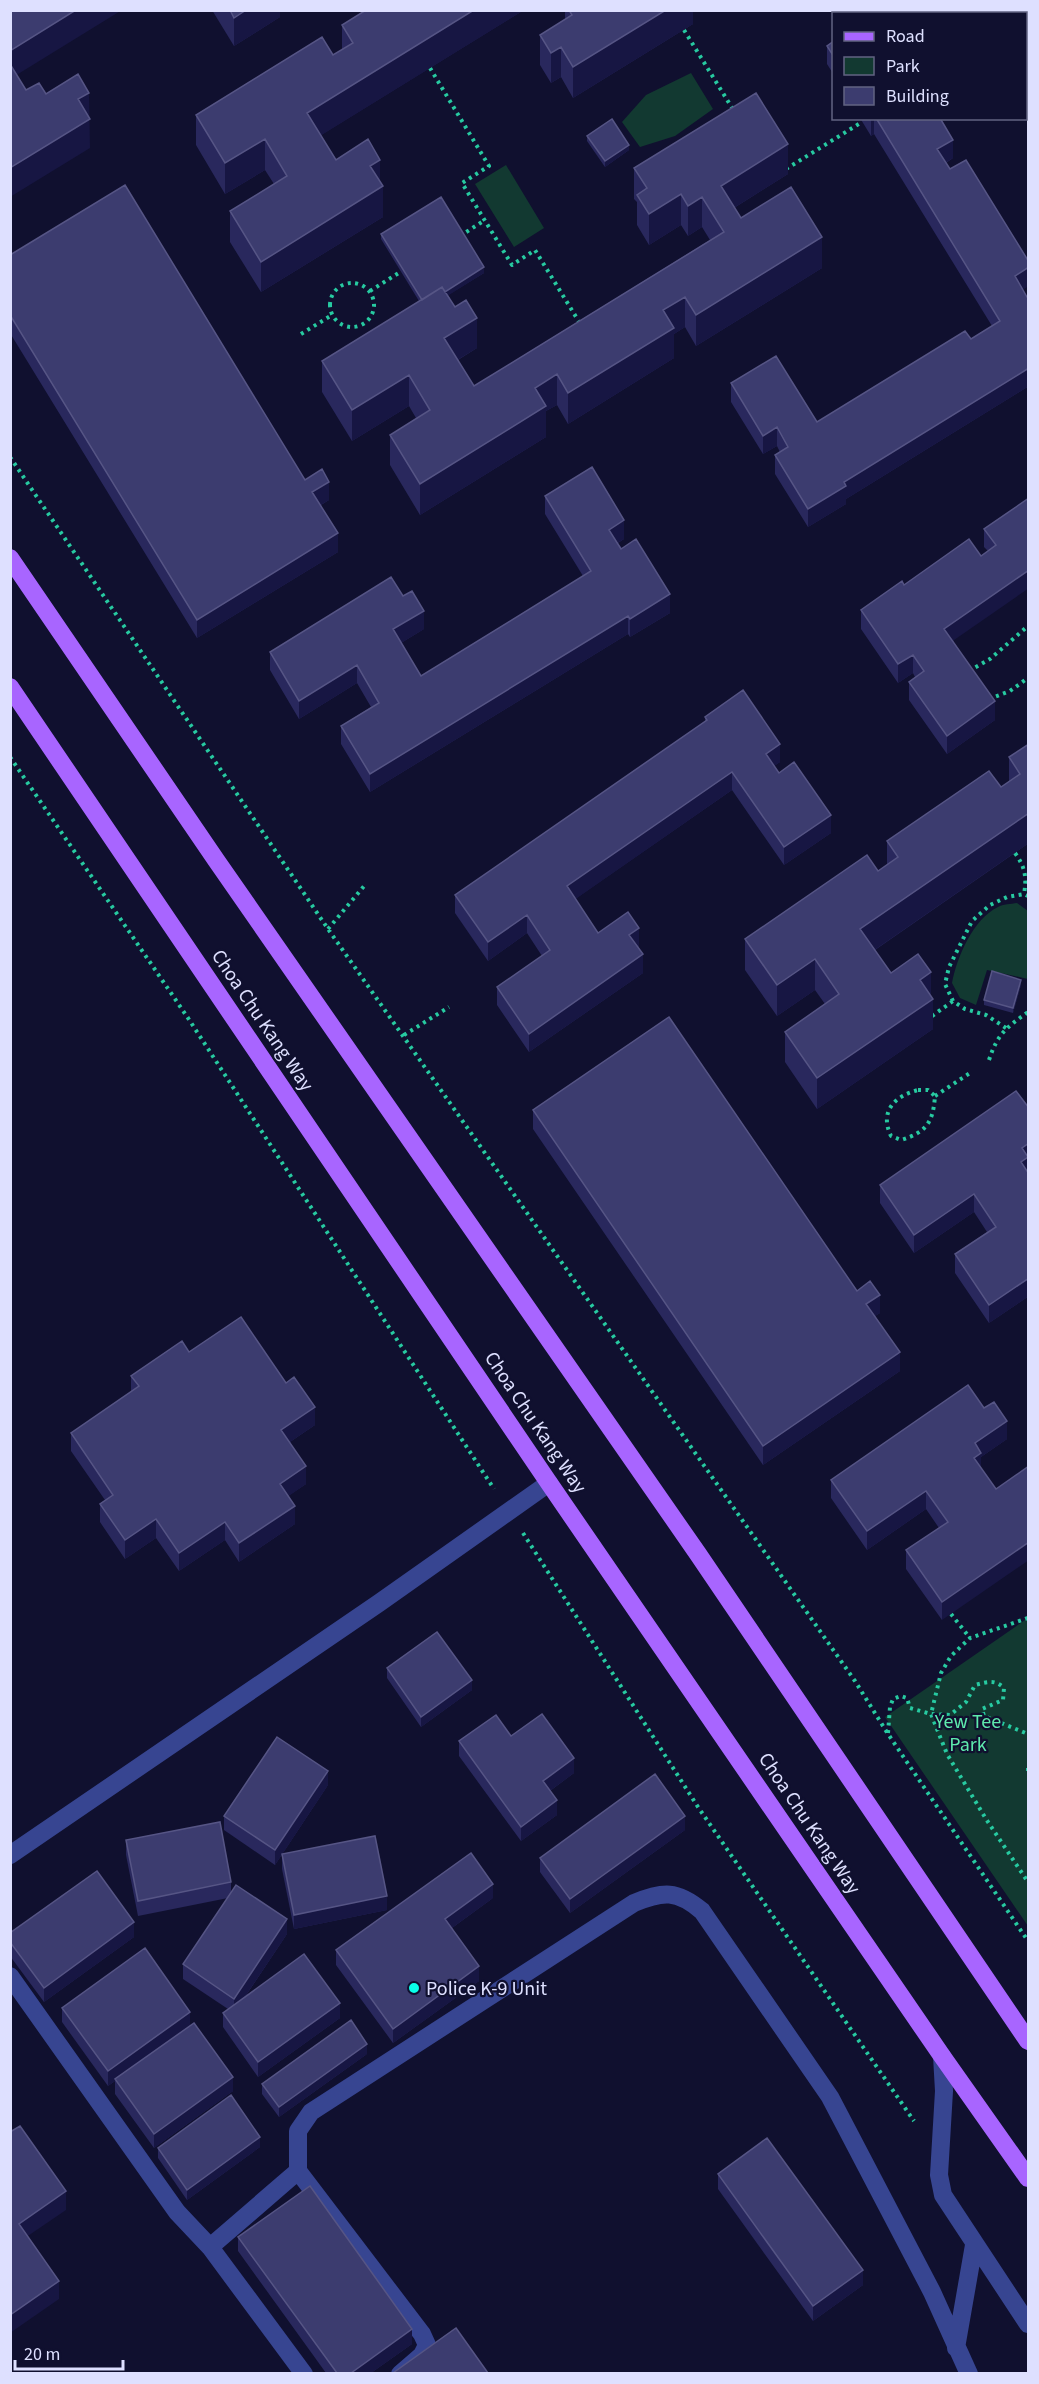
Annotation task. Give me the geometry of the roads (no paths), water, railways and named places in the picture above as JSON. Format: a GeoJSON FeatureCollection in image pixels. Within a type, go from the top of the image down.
{"type":"FeatureCollection","features":[{"type":"Feature","properties":{"kind":"main road"},"geometry":{"type":"LineString","coordinates":[[10,558],[698,1554],[1029,2042]]}},
{"type":"Feature","properties":{"kind":"main road","name":"Choa Chu Kang Way"},"geometry":{"type":"LineString","coordinates":[[10,687],[549,1483],[942,2056],[1029,2178]]}},
{"type":"Feature","properties":{"kind":"street"},"geometry":{"type":"LineString","coordinates":[[10,1854],[379,1603],[549,1483]]}},
{"type":"Feature","properties":{"kind":"street"},"geometry":{"type":"LineString","coordinates":[[400,2373],[422,2355],[427,2345],[422,2334],[298,2171],[298,2131],[311,2112],[634,1903],[656,1894],[674,1894],[690,1901],[702,1911],[830,2097],[932,2292],[969,2373]]}},
{"type":"Feature","properties":{"kind":"street"},"geometry":{"type":"LineString","coordinates":[[10,1976],[177,2212],[210,2247],[304,2373]]}},
{"type":"Feature","properties":{"kind":"street"},"geometry":{"type":"LineString","coordinates":[[942,2056],[944,2091],[939,2175],[943,2195],[974,2245],[1029,2324]]}},
{"type":"Feature","properties":{"kind":"street"},"geometry":{"type":"LineString","coordinates":[[210,2247],[298,2171]]}},
{"type":"Feature","properties":{"kind":"street"},"geometry":{"type":"LineString","coordinates":[[956,2348],[974,2245]]}},
{"type":"Feature","properties":{"kind":"place","name":"Police K-9 Unit"},"geometry":{"type":"Point","coordinates":[414,1988]}},
{"type":"Feature","properties":{"kind":"park label","name":"Yew Tee Park"},"geometry":{"type":"Point","coordinates":[968,1732]}}]}
